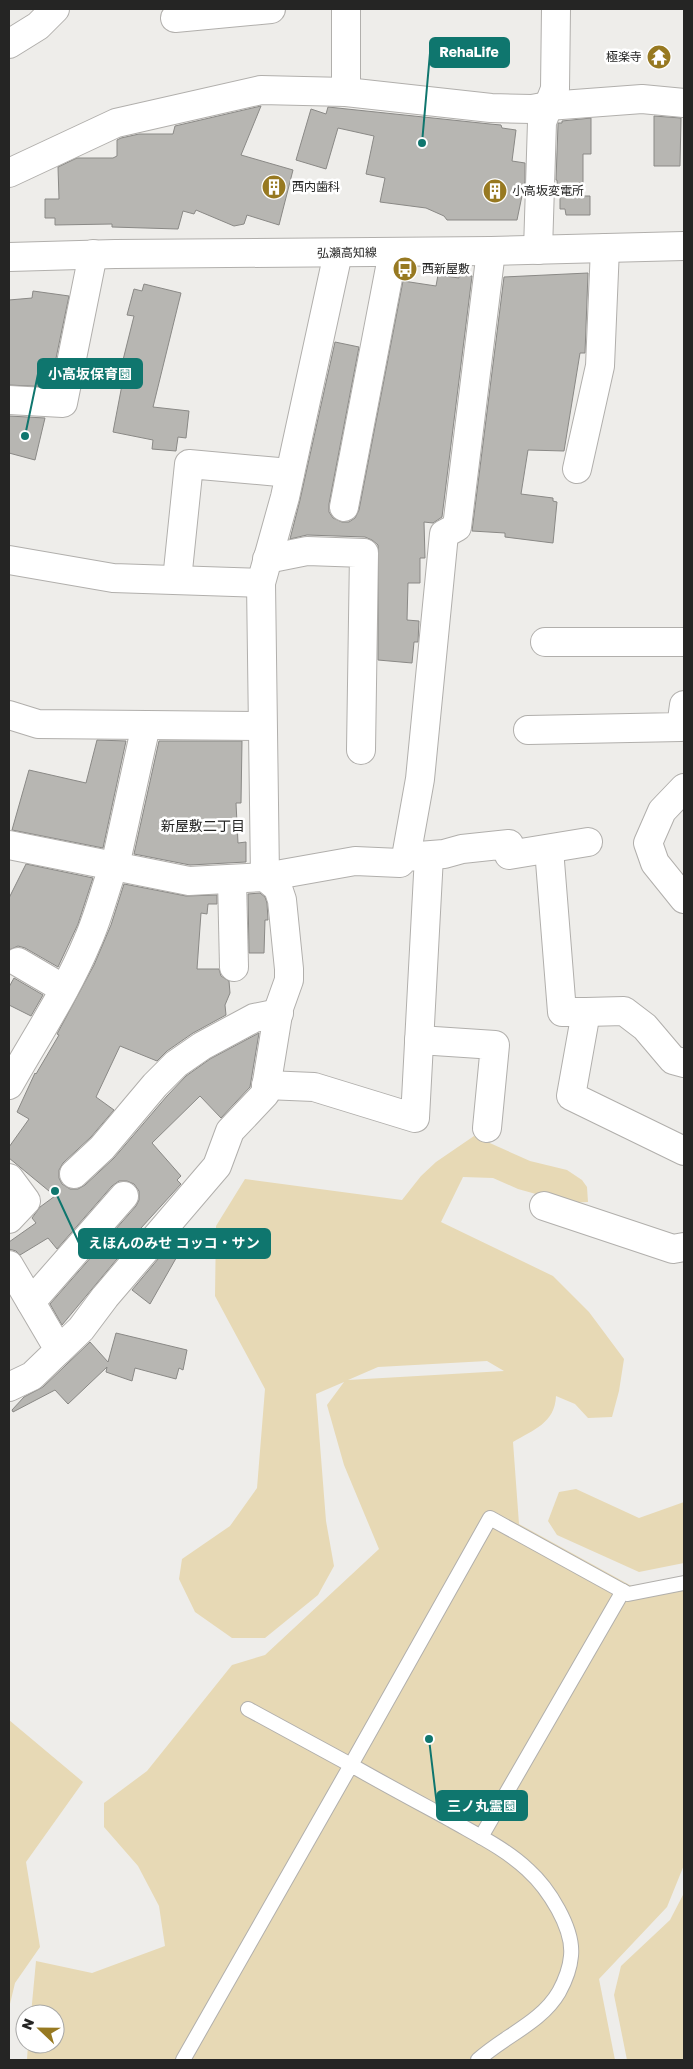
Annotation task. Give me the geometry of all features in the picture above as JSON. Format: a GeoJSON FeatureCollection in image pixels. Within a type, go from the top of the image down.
{"type":"FeatureCollection","features":[{"type":"Feature","properties":{"kind":"street"},"geometry":{"type":"LineString","coordinates":[[9,44],[38,26],[55,9]]}},
{"type":"Feature","properties":{"kind":"street"},"geometry":{"type":"LineString","coordinates":[[175,18],[271,9]]}},
{"type":"Feature","properties":{"kind":"street"},"geometry":{"type":"LineString","coordinates":[[346,9],[346,92]]}},
{"type":"Feature","properties":{"kind":"street"},"geometry":{"type":"LineString","coordinates":[[538,250],[542,122],[555,90],[556,9]]}},
{"type":"Feature","properties":{"kind":"street"},"geometry":{"type":"LineString","coordinates":[[9,172],[116,123],[261,90],[346,92],[491,108],[532,109],[548,106],[642,99],[684,103]]}},
{"type":"Feature","properties":{"kind":"street","name":"弘瀬高知線"},"geometry":{"type":"LineString","coordinates":[[9,256],[491,251],[684,246]]}},
{"type":"Feature","properties":{"kind":"street"},"geometry":{"type":"LineString","coordinates":[[577,469],[600,366],[605,248]]}},
{"type":"Feature","properties":{"kind":"street"},"geometry":{"type":"LineString","coordinates":[[266,1085],[314,1087],[415,1118],[419,1040],[418,856],[420,779],[444,534],[457,527],[491,251]]}},
{"type":"Feature","properties":{"kind":"street"},"geometry":{"type":"LineString","coordinates":[[344,507],[393,252]]}},
{"type":"Feature","properties":{"kind":"street"},"geometry":{"type":"LineString","coordinates":[[9,1387],[32,1376],[82,1328],[105,1297],[217,1166],[230,1131],[265,1094],[279,1013],[289,980],[289,956],[282,900],[278,888],[265,877],[262,726],[264,571],[290,473],[338,253]]}},
{"type":"Feature","properties":{"kind":"street"},"geometry":{"type":"LineString","coordinates":[[9,400],[63,403],[93,254]]}},
{"type":"Feature","properties":{"kind":"street"},"geometry":{"type":"LineString","coordinates":[[177,580],[189,464],[290,473]]}},
{"type":"Feature","properties":{"kind":"street"},"geometry":{"type":"LineString","coordinates":[[9,560],[113,578],[177,580],[264,571],[307,551],[364,553],[361,750]]}},
{"type":"Feature","properties":{"kind":"street"},"geometry":{"type":"LineString","coordinates":[[545,642],[684,642]]}},
{"type":"Feature","properties":{"kind":"street"},"geometry":{"type":"LineString","coordinates":[[528,730],[681,727],[684,705]]}},
{"type":"Feature","properties":{"kind":"street"},"geometry":{"type":"LineString","coordinates":[[9,715],[38,724],[262,726]]}},
{"type":"Feature","properties":{"kind":"street"},"geometry":{"type":"LineString","coordinates":[[10,1078],[64,989],[89,939],[117,857],[146,725]]}},
{"type":"Feature","properties":{"kind":"street"},"geometry":{"type":"LineString","coordinates":[[684,788],[662,811],[648,843],[655,863],[684,899]]}},
{"type":"Feature","properties":{"kind":"street"},"geometry":{"type":"LineString","coordinates":[[9,845],[189,881],[265,877],[355,861],[400,863],[418,856],[509,844],[509,855],[588,842]]}},
{"type":"Feature","properties":{"kind":"street"},"geometry":{"type":"LineString","coordinates":[[549,849],[562,1012],[624,1011],[645,1027],[673,1060],[684,1063]]}},
{"type":"Feature","properties":{"kind":"street"},"geometry":{"type":"LineString","coordinates":[[232,880],[234,967]]}},
{"type":"Feature","properties":{"kind":"street"},"geometry":{"type":"LineString","coordinates":[[18,962],[64,989]]}},
{"type":"Feature","properties":{"kind":"street"},"geometry":{"type":"LineString","coordinates":[[586,1012],[571,1096],[684,1151]]}},
{"type":"Feature","properties":{"kind":"street"},"geometry":{"type":"LineString","coordinates":[[74,1174],[102,1148],[155,1085],[176,1064],[202,1046],[254,1018],[279,1013]]}},
{"type":"Feature","properties":{"kind":"street"},"geometry":{"type":"LineString","coordinates":[[419,1040],[495,1045],[487,1128]]}},
{"type":"Feature","properties":{"kind":"street"},"geometry":{"type":"LineString","coordinates":[[9,1178],[26,1201],[9,1219]]}},
{"type":"Feature","properties":{"kind":"street"},"geometry":{"type":"LineString","coordinates":[[59,1350],[17,1286],[124,1196]]}},
{"type":"Feature","properties":{"kind":"street"},"geometry":{"type":"LineString","coordinates":[[544,1206],[673,1249],[684,1247]]}},
{"type":"Feature","properties":{"kind":"lane"},"geometry":{"type":"LineString","coordinates":[[183,2060],[490,1518],[628,1594],[684,1583]]}},
{"type":"Feature","properties":{"kind":"lane"},"geometry":{"type":"LineString","coordinates":[[482,1837],[623,1591]]}},
{"type":"Feature","properties":{"kind":"lane"},"geometry":{"type":"LineString","coordinates":[[248,1709],[482,1837],[515,1859],[542,1883],[552,1898],[569,1934],[572,1955],[559,1992],[532,2022],[478,2060]]}},
{"type":"Feature","properties":{"kind":"shaded area"},"geometry":{"type":"Polygon","coordinates":[[[474,1136],[530,1161],[567,1170],[582,1180],[587,1187],[588,1202],[568,1203],[518,1189],[493,1178],[463,1177],[441,1222],[553,1276],[589,1312],[624,1359],[619,1391],[612,1417],[588,1418],[575,1404],[556,1396],[552,1413],[542,1425],[513,1442],[519,1524],[637,1589],[684,1577],[684,1865],[667,1907],[599,1979],[615,2060],[27,2060],[27,2054],[65,2054],[65,2004],[32,2004],[36,1961],[92,1973],[165,1946],[159,1906],[138,1866],[104,1827],[104,1803],[147,1771],[232,1665],[265,1655],[379,1549],[344,1465],[327,1405],[344,1382],[316,1394],[326,1521],[334,1566],[318,1595],[265,1638],[232,1638],[195,1612],[179,1579],[182,1559],[230,1526],[257,1488],[265,1389],[215,1296],[216,1226],[245,1179],[402,1200],[421,1176],[436,1162],[474,1136]],[[487,1361],[378,1367],[348,1380],[504,1371],[487,1361]]]}},
{"type":"Feature","properties":{"kind":"shaded area"},"geometry":{"type":"Polygon","coordinates":[[[576,1489],[639,1518],[684,1502],[684,1563],[639,1572],[557,1535],[548,1521],[559,1492],[576,1489]]]}},
{"type":"Feature","properties":{"kind":"shaded area"},"geometry":{"type":"Polygon","coordinates":[[[9,1720],[83,1782],[26,1862],[40,1947],[15,1983],[9,2008],[9,1720]]]}},
{"type":"Feature","properties":{"kind":"shaded area"},"geometry":{"type":"Polygon","coordinates":[[[684,1893],[684,2060],[627,2060],[614,1995],[621,1966],[670,1920],[684,1893]]]}},
{"type":"Feature","properties":{"kind":"building"},"geometry":{"type":"Polygon","coordinates":[[[261,106],[241,155],[293,170],[279,225],[247,215],[244,224],[234,226],[196,210],[194,214],[183,211],[178,229],[112,227],[112,224],[55,225],[55,218],[45,218],[45,199],[59,199],[58,167],[77,158],[113,158],[117,156],[117,140],[121,138],[139,134],[173,134],[175,126],[261,106]]]}},
{"type":"Feature","properties":{"kind":"building"},"geometry":{"type":"Polygon","coordinates":[[[328,107],[501,125],[502,128],[516,130],[512,161],[525,163],[525,181],[517,220],[447,220],[444,216],[426,208],[380,202],[385,178],[366,174],[374,136],[338,128],[326,169],[296,160],[311,109],[326,114],[328,107]]]}},
{"type":"Feature","properties":{"kind":"building"},"geometry":{"type":"Polygon","coordinates":[[[654,116],[681,118],[680,166],[654,166],[654,116]]]}},
{"type":"Feature","properties":{"kind":"building"},"geometry":{"type":"Polygon","coordinates":[[[591,118],[591,154],[583,154],[583,196],[590,196],[590,215],[566,215],[565,209],[560,209],[560,193],[558,193],[556,180],[558,123],[591,118]]]}},
{"type":"Feature","properties":{"kind":"building"},"geometry":{"type":"Polygon","coordinates":[[[588,273],[585,353],[580,353],[564,451],[528,450],[521,494],[553,498],[553,501],[557,502],[553,543],[505,537],[505,533],[472,531],[504,277],[588,273]]]}},
{"type":"Feature","properties":{"kind":"building"},"geometry":{"type":"Polygon","coordinates":[[[438,275],[459,278],[459,275],[472,276],[442,517],[433,523],[424,522],[425,558],[420,558],[420,583],[408,583],[407,620],[419,621],[418,642],[414,642],[412,663],[378,660],[378,545],[365,537],[307,535],[290,539],[335,342],[359,347],[329,504],[329,512],[333,518],[342,522],[349,522],[355,518],[359,510],[403,281],[436,286],[438,275]]]}},
{"type":"Feature","properties":{"kind":"building"},"geometry":{"type":"Polygon","coordinates":[[[144,284],[181,293],[153,407],[189,411],[186,438],[178,437],[176,451],[152,449],[153,440],[113,432],[122,385],[117,384],[134,316],[127,315],[134,289],[142,291],[144,284]]]}},
{"type":"Feature","properties":{"kind":"building"},"geometry":{"type":"Polygon","coordinates":[[[33,291],[69,296],[50,387],[9,385],[9,300],[32,298],[33,291]]]}},
{"type":"Feature","properties":{"kind":"building"},"geometry":{"type":"Polygon","coordinates":[[[9,416],[45,418],[35,460],[9,453],[9,416]]]}},
{"type":"Feature","properties":{"kind":"building"},"geometry":{"type":"Polygon","coordinates":[[[97,740],[126,741],[103,848],[12,830],[29,770],[86,783],[97,740]]]}},
{"type":"Feature","properties":{"kind":"building"},"geometry":{"type":"Polygon","coordinates":[[[159,741],[242,741],[241,803],[236,803],[238,843],[246,842],[246,862],[190,865],[134,854],[159,741]]]}},
{"type":"Feature","properties":{"kind":"building"},"geometry":{"type":"Polygon","coordinates":[[[26,864],[93,878],[78,924],[58,967],[25,948],[18,946],[9,950],[9,898],[26,864]]]}},
{"type":"Feature","properties":{"kind":"building"},"geometry":{"type":"Polygon","coordinates":[[[124,884],[186,896],[217,895],[217,904],[208,904],[207,914],[201,913],[197,969],[219,969],[221,976],[229,981],[230,993],[225,1005],[226,1015],[193,1033],[167,1051],[157,1061],[120,1046],[96,1097],[114,1110],[91,1137],[63,1163],[59,1170],[59,1178],[62,1184],[70,1189],[78,1189],[85,1185],[114,1158],[186,1076],[210,1059],[259,1033],[250,1087],[221,1118],[200,1096],[152,1143],[181,1176],[177,1180],[181,1184],[141,1228],[62,1325],[50,1304],[136,1206],[139,1200],[139,1191],[134,1184],[127,1181],[119,1181],[112,1186],[57,1249],[48,1238],[20,1255],[16,1251],[9,1249],[9,1242],[36,1223],[32,1218],[40,1207],[55,1196],[9,1158],[9,1147],[29,1119],[17,1112],[35,1073],[59,1035],[57,1034],[94,965],[111,925],[124,884]]]}},
{"type":"Feature","properties":{"kind":"building"},"geometry":{"type":"Polygon","coordinates":[[[260,893],[265,897],[267,903],[268,920],[265,920],[264,953],[249,953],[248,894],[260,893]]]}},
{"type":"Feature","properties":{"kind":"building"},"geometry":{"type":"Polygon","coordinates":[[[14,978],[43,995],[31,1016],[9,1005],[9,987],[14,978]]]}},
{"type":"Feature","properties":{"kind":"building"},"geometry":{"type":"Polygon","coordinates":[[[169,1246],[179,1253],[150,1304],[132,1290],[169,1246]]]}},
{"type":"Feature","properties":{"kind":"building"},"geometry":{"type":"Polygon","coordinates":[[[116,1333],[187,1350],[183,1370],[179,1368],[176,1379],[135,1368],[132,1381],[106,1372],[107,1367],[68,1404],[55,1390],[13,1412],[12,1410],[24,1397],[43,1387],[90,1342],[108,1362],[116,1333]]]}},
{"type":"Feature","properties":{"kind":"place","name":"極楽寺"},"geometry":{"type":"Point","coordinates":[659,57]}},
{"type":"Feature","properties":{"kind":"place","name":"RehaLife"},"geometry":{"type":"Point","coordinates":[422,143]}},
{"type":"Feature","properties":{"kind":"place","name":"西内歯科"},"geometry":{"type":"Point","coordinates":[274,187]}},
{"type":"Feature","properties":{"kind":"place","name":"小高坂変電所"},"geometry":{"type":"Point","coordinates":[495,191]}},
{"type":"Feature","properties":{"kind":"place","name":"西新屋敷"},"geometry":{"type":"Point","coordinates":[405,269]}},
{"type":"Feature","properties":{"kind":"place","name":"小高坂保育園"},"geometry":{"type":"Point","coordinates":[25,436]}},
{"type":"Feature","properties":{"kind":"place","name":"えほんのみせ コッコ・サン"},"geometry":{"type":"Point","coordinates":[55,1191]}},
{"type":"Feature","properties":{"kind":"place","name":"三ノ丸霊園"},"geometry":{"type":"Point","coordinates":[429,1739]}},
{"type":"Feature","properties":{"kind":"district","name":"新屋敷二丁目"},"geometry":{"type":"Point","coordinates":[203,826]}}]}
